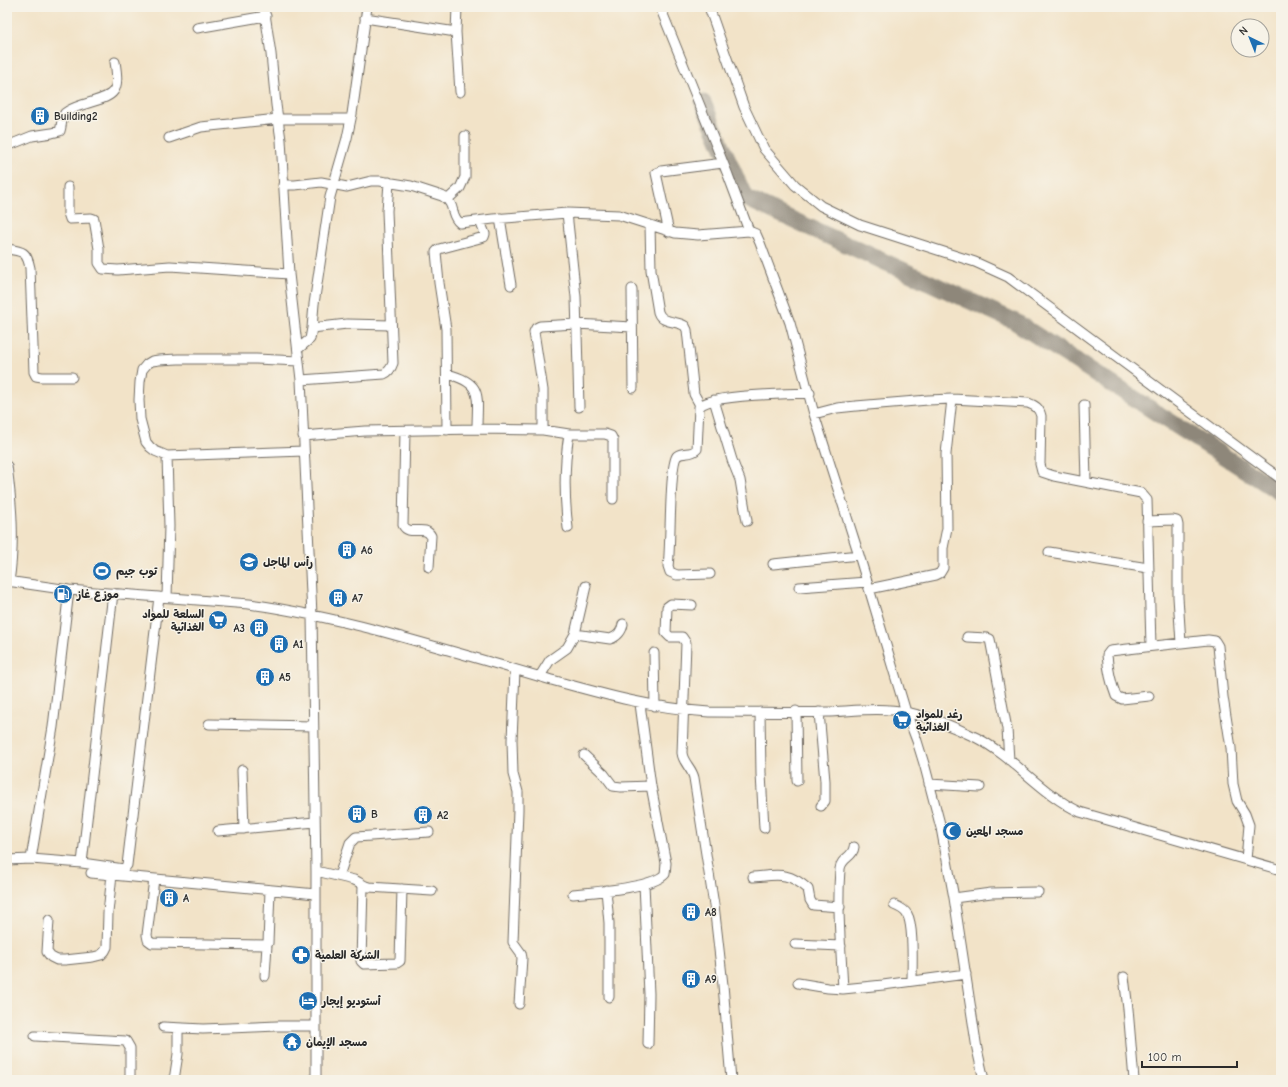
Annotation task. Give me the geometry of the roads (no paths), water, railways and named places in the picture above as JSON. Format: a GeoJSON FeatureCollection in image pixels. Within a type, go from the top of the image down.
{"type":"FeatureCollection","features":[{"type":"Feature","properties":{"kind":"street"},"geometry":{"type":"LineString","coordinates":[[298,349],[310,339],[328,207],[351,119],[367,7]]}},
{"type":"Feature","properties":{"kind":"street"},"geometry":{"type":"LineString","coordinates":[[457,7],[456,32],[460,92]]}},
{"type":"Feature","properties":{"kind":"street"},"geometry":{"type":"LineString","coordinates":[[660,7],[749,230]]}},
{"type":"Feature","properties":{"kind":"street"},"geometry":{"type":"LineString","coordinates":[[709,7],[744,107],[764,149],[795,185],[821,206],[860,225],[975,262],[1008,277],[1281,479]]}},
{"type":"Feature","properties":{"kind":"street"},"geometry":{"type":"LineString","coordinates":[[197,28],[265,12],[281,140],[289,274],[301,380],[312,615],[316,871],[316,1080]]}},
{"type":"Feature","properties":{"kind":"street"},"geometry":{"type":"LineString","coordinates":[[365,18],[456,32]]}},
{"type":"Feature","properties":{"kind":"street"},"geometry":{"type":"LineString","coordinates":[[7,146],[32,136],[60,131],[62,118],[73,108],[111,96],[116,89],[117,84],[114,62]]}},
{"type":"Feature","properties":{"kind":"street"},"geometry":{"type":"LineString","coordinates":[[169,138],[201,126],[278,119],[351,119]]}},
{"type":"Feature","properties":{"kind":"street"},"geometry":{"type":"LineString","coordinates":[[448,199],[457,192],[465,177],[465,136]]}},
{"type":"Feature","properties":{"kind":"street"},"geometry":{"type":"LineString","coordinates":[[668,232],[656,173],[723,163]]}},
{"type":"Feature","properties":{"kind":"street"},"geometry":{"type":"LineString","coordinates":[[283,185],[321,182],[347,187],[371,181],[411,186],[448,199],[458,222],[463,224],[480,220],[567,213],[619,215],[668,232],[698,235],[749,230],[756,234],[790,323],[810,393],[814,414],[859,555],[906,712],[917,741],[929,784],[940,828],[954,898],[977,1049],[984,1080]]}},
{"type":"Feature","properties":{"kind":"street"},"geometry":{"type":"LineString","coordinates":[[301,380],[384,374],[388,372],[393,363],[387,211],[388,182]]}},
{"type":"Feature","properties":{"kind":"street"},"geometry":{"type":"LineString","coordinates":[[68,187],[68,213],[70,219],[92,218],[94,220],[99,249],[99,263],[103,269],[118,270],[170,266],[289,274]]}},
{"type":"Feature","properties":{"kind":"street"},"geometry":{"type":"LineString","coordinates":[[567,213],[576,297],[579,407]]}},
{"type":"Feature","properties":{"kind":"street"},"geometry":{"type":"LineString","coordinates":[[500,218],[511,285]]}},
{"type":"Feature","properties":{"kind":"street"},"geometry":{"type":"LineString","coordinates":[[447,430],[446,329],[436,252],[439,249],[484,237],[485,234],[480,220]]}},
{"type":"Feature","properties":{"kind":"street"},"geometry":{"type":"LineString","coordinates":[[650,225],[651,270],[659,316],[663,319],[686,326],[694,394],[700,405],[698,410],[697,449],[692,453],[680,455],[676,459],[671,493],[668,566],[670,572],[678,575],[710,574]]}},
{"type":"Feature","properties":{"kind":"street"},"geometry":{"type":"LineString","coordinates":[[7,249],[22,253],[28,257],[34,372],[36,376],[72,376]]}},
{"type":"Feature","properties":{"kind":"street"},"geometry":{"type":"LineString","coordinates":[[632,289],[633,388]]}},
{"type":"Feature","properties":{"kind":"street"},"geometry":{"type":"LineString","coordinates":[[312,328],[346,324],[391,325]]}},
{"type":"Feature","properties":{"kind":"street"},"geometry":{"type":"LineString","coordinates":[[543,430],[543,390],[534,332],[536,328],[540,326],[576,324],[632,327]]}},
{"type":"Feature","properties":{"kind":"street"},"geometry":{"type":"LineString","coordinates":[[299,361],[256,359],[178,359],[152,361],[142,370],[139,400],[140,419],[146,442],[155,451],[168,456],[304,451]]}},
{"type":"Feature","properties":{"kind":"street"},"geometry":{"type":"LineString","coordinates":[[446,374],[459,377],[469,382],[477,392],[477,429]]}},
{"type":"Feature","properties":{"kind":"street"},"geometry":{"type":"LineString","coordinates":[[700,405],[714,400],[734,397],[810,393]]}},
{"type":"Feature","properties":{"kind":"street"},"geometry":{"type":"LineString","coordinates":[[814,414],[837,408],[952,399],[1028,403],[1034,405],[1040,411],[1041,416],[1040,464],[1042,472],[1054,476],[1141,493],[1146,500],[1151,646]]}},
{"type":"Feature","properties":{"kind":"street"},"geometry":{"type":"LineString","coordinates":[[799,587],[868,586],[936,575],[940,572],[943,568],[943,548],[947,528],[946,454],[952,399]]}},
{"type":"Feature","properties":{"kind":"street"},"geometry":{"type":"LineString","coordinates":[[714,400],[732,460],[740,480],[747,521]]}},
{"type":"Feature","properties":{"kind":"street"},"geometry":{"type":"LineString","coordinates":[[1084,405],[1086,482]]}},
{"type":"Feature","properties":{"kind":"street"},"geometry":{"type":"LineString","coordinates":[[303,436],[365,431],[477,429],[543,430],[569,434],[605,434],[611,436],[613,440],[613,499]]}},
{"type":"Feature","properties":{"kind":"street"},"geometry":{"type":"LineString","coordinates":[[405,431],[403,525],[405,529],[408,530],[423,530],[430,533],[429,567]]}},
{"type":"Feature","properties":{"kind":"street"},"geometry":{"type":"LineString","coordinates":[[568,528],[565,467],[569,434]]}},
{"type":"Feature","properties":{"kind":"street"},"geometry":{"type":"LineString","coordinates":[[7,860],[31,859],[82,863],[124,869],[127,865],[163,597],[169,526],[168,456]]}},
{"type":"Feature","properties":{"kind":"street"},"geometry":{"type":"LineString","coordinates":[[7,466],[12,516],[12,560],[8,581],[69,590],[249,604],[312,615],[380,631],[640,704],[709,712],[819,712],[877,710],[906,712],[966,734],[990,746],[1052,796],[1080,812],[1281,870]]}},
{"type":"Feature","properties":{"kind":"street"},"geometry":{"type":"LineString","coordinates":[[1147,521],[1177,521],[1180,643]]}},
{"type":"Feature","properties":{"kind":"street"},"geometry":{"type":"LineString","coordinates":[[1049,552],[1148,568]]}},
{"type":"Feature","properties":{"kind":"street"},"geometry":{"type":"LineString","coordinates":[[773,564],[859,555]]}},
{"type":"Feature","properties":{"kind":"street"},"geometry":{"type":"LineString","coordinates":[[540,676],[550,660],[567,648],[576,634],[586,586]]}},
{"type":"Feature","properties":{"kind":"street"},"geometry":{"type":"LineString","coordinates":[[31,859],[53,727],[69,590]]}},
{"type":"Feature","properties":{"kind":"street"},"geometry":{"type":"LineString","coordinates":[[82,863],[113,593]]}},
{"type":"Feature","properties":{"kind":"street"},"geometry":{"type":"LineString","coordinates":[[692,605],[668,605],[666,608],[667,635],[670,637],[682,637],[686,642],[683,710],[683,757],[692,770],[694,778],[710,876],[723,985],[731,1080]]}},
{"type":"Feature","properties":{"kind":"street"},"geometry":{"type":"LineString","coordinates":[[576,634],[610,639],[614,638],[621,630],[623,624]]}},
{"type":"Feature","properties":{"kind":"street"},"geometry":{"type":"LineString","coordinates":[[967,637],[990,639],[1007,729],[1009,760]]}},
{"type":"Feature","properties":{"kind":"street"},"geometry":{"type":"LineString","coordinates":[[1149,696],[1122,699],[1116,696],[1110,676],[1107,655],[1110,650],[1208,640],[1215,641],[1218,646],[1231,748],[1233,784],[1237,801],[1245,814],[1249,825],[1246,860]]}},
{"type":"Feature","properties":{"kind":"street"},"geometry":{"type":"LineString","coordinates":[[654,654],[655,706]]}},
{"type":"Feature","properties":{"kind":"street"},"geometry":{"type":"LineString","coordinates":[[515,670],[512,746],[513,774],[518,792],[518,810],[514,945],[521,953],[522,958],[519,1004]]}},
{"type":"Feature","properties":{"kind":"street"},"geometry":{"type":"LineString","coordinates":[[573,894],[644,884],[662,877],[665,874],[666,869],[651,786],[640,704]]}},
{"type":"Feature","properties":{"kind":"street"},"geometry":{"type":"LineString","coordinates":[[796,711],[797,781]]}},
{"type":"Feature","properties":{"kind":"street"},"geometry":{"type":"LineString","coordinates":[[760,712],[764,828]]}},
{"type":"Feature","properties":{"kind":"street"},"geometry":{"type":"LineString","coordinates":[[819,712],[825,781],[825,801],[820,806]]}},
{"type":"Feature","properties":{"kind":"street"},"geometry":{"type":"LineString","coordinates":[[209,724],[314,726]]}},
{"type":"Feature","properties":{"kind":"street"},"geometry":{"type":"LineString","coordinates":[[584,754],[604,774],[613,786],[651,786]]}},
{"type":"Feature","properties":{"kind":"street"},"geometry":{"type":"LineString","coordinates":[[242,770],[244,828]]}},
{"type":"Feature","properties":{"kind":"street"},"geometry":{"type":"LineString","coordinates":[[929,784],[980,786]]}},
{"type":"Feature","properties":{"kind":"street"},"geometry":{"type":"LineString","coordinates":[[218,831],[315,822]]}},
{"type":"Feature","properties":{"kind":"street"},"geometry":{"type":"LineString","coordinates":[[339,876],[350,843],[356,837],[429,832]]}},
{"type":"Feature","properties":{"kind":"street"},"geometry":{"type":"LineString","coordinates":[[842,989],[840,906],[841,863],[852,854],[854,847]]}},
{"type":"Feature","properties":{"kind":"street"},"geometry":{"type":"LineString","coordinates":[[316,871],[359,882],[363,886],[432,891]]}},
{"type":"Feature","properties":{"kind":"street"},"geometry":{"type":"LineString","coordinates":[[91,873],[316,894]]}},
{"type":"Feature","properties":{"kind":"street"},"geometry":{"type":"LineString","coordinates":[[49,920],[47,952],[51,957],[57,960],[65,960],[101,955],[107,947],[108,913],[112,874]]}},
{"type":"Feature","properties":{"kind":"street"},"geometry":{"type":"LineString","coordinates":[[753,877],[783,874],[808,889],[812,905],[840,906]]}},
{"type":"Feature","properties":{"kind":"street"},"geometry":{"type":"LineString","coordinates":[[154,879],[147,935],[150,942],[248,946],[267,945]]}},
{"type":"Feature","properties":{"kind":"street"},"geometry":{"type":"LineString","coordinates":[[644,884],[649,994],[648,1044]]}},
{"type":"Feature","properties":{"kind":"street"},"geometry":{"type":"LineString","coordinates":[[363,886],[361,962],[364,964],[400,962],[402,889]]}},
{"type":"Feature","properties":{"kind":"street"},"geometry":{"type":"LineString","coordinates":[[265,976],[270,890]]}},
{"type":"Feature","properties":{"kind":"street"},"geometry":{"type":"LineString","coordinates":[[606,890],[609,924],[608,997]]}},
{"type":"Feature","properties":{"kind":"street"},"geometry":{"type":"LineString","coordinates":[[954,898],[991,893],[1038,892]]}},
{"type":"Feature","properties":{"kind":"street"},"geometry":{"type":"LineString","coordinates":[[894,905],[905,911],[909,918],[913,947],[912,981]]}},
{"type":"Feature","properties":{"kind":"street"},"geometry":{"type":"LineString","coordinates":[[795,944],[841,946]]}},
{"type":"Feature","properties":{"kind":"street"},"geometry":{"type":"LineString","coordinates":[[798,983],[833,989],[842,989],[966,974]]}},
{"type":"Feature","properties":{"kind":"street"},"geometry":{"type":"LineString","coordinates":[[1124,977],[1134,1080]]}},
{"type":"Feature","properties":{"kind":"street"},"geometry":{"type":"LineString","coordinates":[[163,1027],[203,1030],[277,1026],[316,1026]]}},
{"type":"Feature","properties":{"kind":"street"},"geometry":{"type":"LineString","coordinates":[[174,1080],[178,1054],[178,1029]]}},
{"type":"Feature","properties":{"kind":"street"},"geometry":{"type":"LineString","coordinates":[[35,1036],[126,1041],[130,1048],[130,1080]]}},
{"type":"Feature","properties":{"kind":"place","name":"Building2"},"geometry":{"type":"Point","coordinates":[40,116]}},
{"type":"Feature","properties":{"kind":"place","name":"A6"},"geometry":{"type":"Point","coordinates":[347,550]}},
{"type":"Feature","properties":{"kind":"place","name":"رأس الماجل"},"geometry":{"type":"Point","coordinates":[249,562]}},
{"type":"Feature","properties":{"kind":"place","name":"توب جيم"},"geometry":{"type":"Point","coordinates":[102,571]}},
{"type":"Feature","properties":{"kind":"place","name":"موزع غاز"},"geometry":{"type":"Point","coordinates":[63,594]}},
{"type":"Feature","properties":{"kind":"place","name":"A7"},"geometry":{"type":"Point","coordinates":[338,598]}},
{"type":"Feature","properties":{"kind":"place","name":"السلعة للمواد الغذائية"},"geometry":{"type":"Point","coordinates":[218,620]}},
{"type":"Feature","properties":{"kind":"place","name":"A3"},"geometry":{"type":"Point","coordinates":[259,628]}},
{"type":"Feature","properties":{"kind":"place","name":"A1"},"geometry":{"type":"Point","coordinates":[279,644]}},
{"type":"Feature","properties":{"kind":"place","name":"A5"},"geometry":{"type":"Point","coordinates":[265,677]}},
{"type":"Feature","properties":{"kind":"place","name":"رغد للمواد الغذائية"},"geometry":{"type":"Point","coordinates":[902,720]}},
{"type":"Feature","properties":{"kind":"place","name":"B"},"geometry":{"type":"Point","coordinates":[357,814]}},
{"type":"Feature","properties":{"kind":"place","name":"A2"},"geometry":{"type":"Point","coordinates":[423,815]}},
{"type":"Feature","properties":{"kind":"place","name":"مسجد المعين"},"geometry":{"type":"Point","coordinates":[952,831]}},
{"type":"Feature","properties":{"kind":"place","name":"A"},"geometry":{"type":"Point","coordinates":[169,898]}},
{"type":"Feature","properties":{"kind":"place","name":"A8"},"geometry":{"type":"Point","coordinates":[691,912]}},
{"type":"Feature","properties":{"kind":"place","name":"الشركة العلمية"},"geometry":{"type":"Point","coordinates":[301,955]}},
{"type":"Feature","properties":{"kind":"place","name":"A9"},"geometry":{"type":"Point","coordinates":[691,979]}},
{"type":"Feature","properties":{"kind":"place","name":"أستوديو إيجار"},"geometry":{"type":"Point","coordinates":[308,1001]}},
{"type":"Feature","properties":{"kind":"place","name":"مسجد الإيمان"},"geometry":{"type":"Point","coordinates":[292,1042]}}]}
